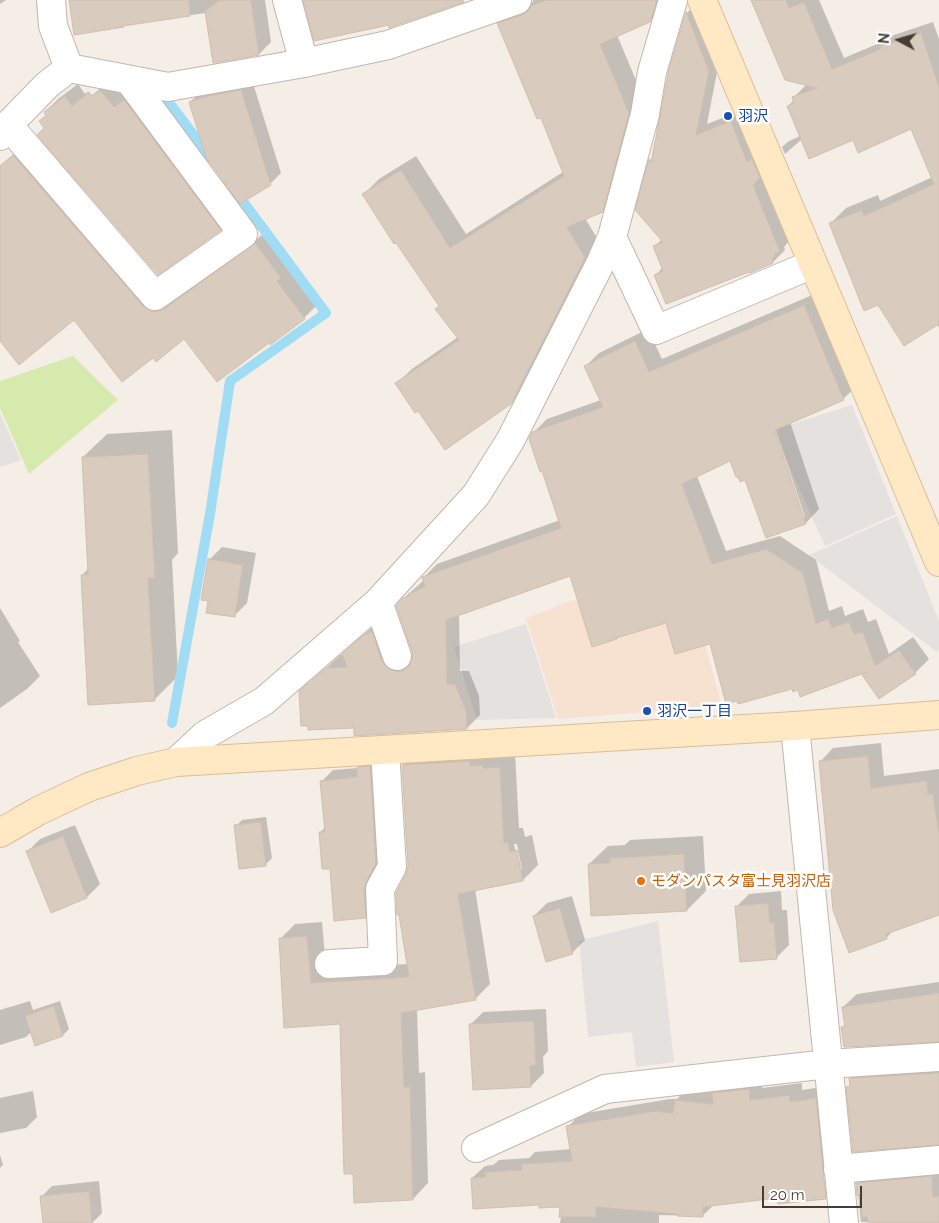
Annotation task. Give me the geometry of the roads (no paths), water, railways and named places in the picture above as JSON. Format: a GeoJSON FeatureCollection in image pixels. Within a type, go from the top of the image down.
{"type":"FeatureCollection","features":[{"type":"Feature","properties":{"kind":"street"},"geometry":{"type":"LineString","coordinates":[[51,0],[52,26],[69,68]]}},
{"type":"Feature","properties":{"kind":"street"},"geometry":{"type":"LineString","coordinates":[[287,0],[304,63]]}},
{"type":"Feature","properties":{"kind":"street"},"geometry":{"type":"LineString","coordinates":[[69,68],[168,87],[304,63],[388,45],[517,0]]}},
{"type":"Feature","properties":{"kind":"street"},"geometry":{"type":"LineString","coordinates":[[176,762],[205,735],[264,701],[378,602],[476,495],[510,441],[601,262],[612,236],[645,114],[652,72],[673,0]]}},
{"type":"Feature","properties":{"kind":"street"},"geometry":{"type":"LineString","coordinates":[[702,0],[939,562]]}},
{"type":"Feature","properties":{"kind":"street"},"geometry":{"type":"LineString","coordinates":[[69,68],[48,85],[4,130],[155,296],[244,234],[129,80]]}},
{"type":"Feature","properties":{"kind":"street"},"geometry":{"type":"LineString","coordinates":[[612,236],[656,330],[813,264]]}},
{"type":"Feature","properties":{"kind":"street"},"geometry":{"type":"LineString","coordinates":[[378,602],[397,656]]}},
{"type":"Feature","properties":{"kind":"street"},"geometry":{"type":"LineString","coordinates":[[0,833],[38,811],[89,787],[137,771],[176,762],[795,726],[939,715]]}},
{"type":"Feature","properties":{"kind":"street"},"geometry":{"type":"LineString","coordinates":[[795,726],[844,1223]]}},
{"type":"Feature","properties":{"kind":"street"},"geometry":{"type":"LineString","coordinates":[[329,964],[383,961],[380,889],[392,867],[385,750]]}},
{"type":"Feature","properties":{"kind":"street"},"geometry":{"type":"LineString","coordinates":[[476,1148],[605,1088],[828,1064],[939,1057]]}},
{"type":"Feature","properties":{"kind":"street"},"geometry":{"type":"LineString","coordinates":[[838,1169],[939,1160]]}},
{"type":"Feature","properties":{"kind":"waterway"},"geometry":{"type":"LineString","coordinates":[[165,97],[211,158]]}},
{"type":"Feature","properties":{"kind":"waterway"},"geometry":{"type":"LineString","coordinates":[[172,723],[210,514],[230,381],[326,313],[236,192]]}},
{"type":"Feature","properties":{"kind":"place","name":"羽沢"},"geometry":{"type":"Point","coordinates":[728,116]}},
{"type":"Feature","properties":{"kind":"place","name":"羽沢一丁目"},"geometry":{"type":"Point","coordinates":[647,711]}},
{"type":"Feature","properties":{"kind":"place","name":"モダンパスタ富士見羽沢店"},"geometry":{"type":"Point","coordinates":[641,881]}}]}
